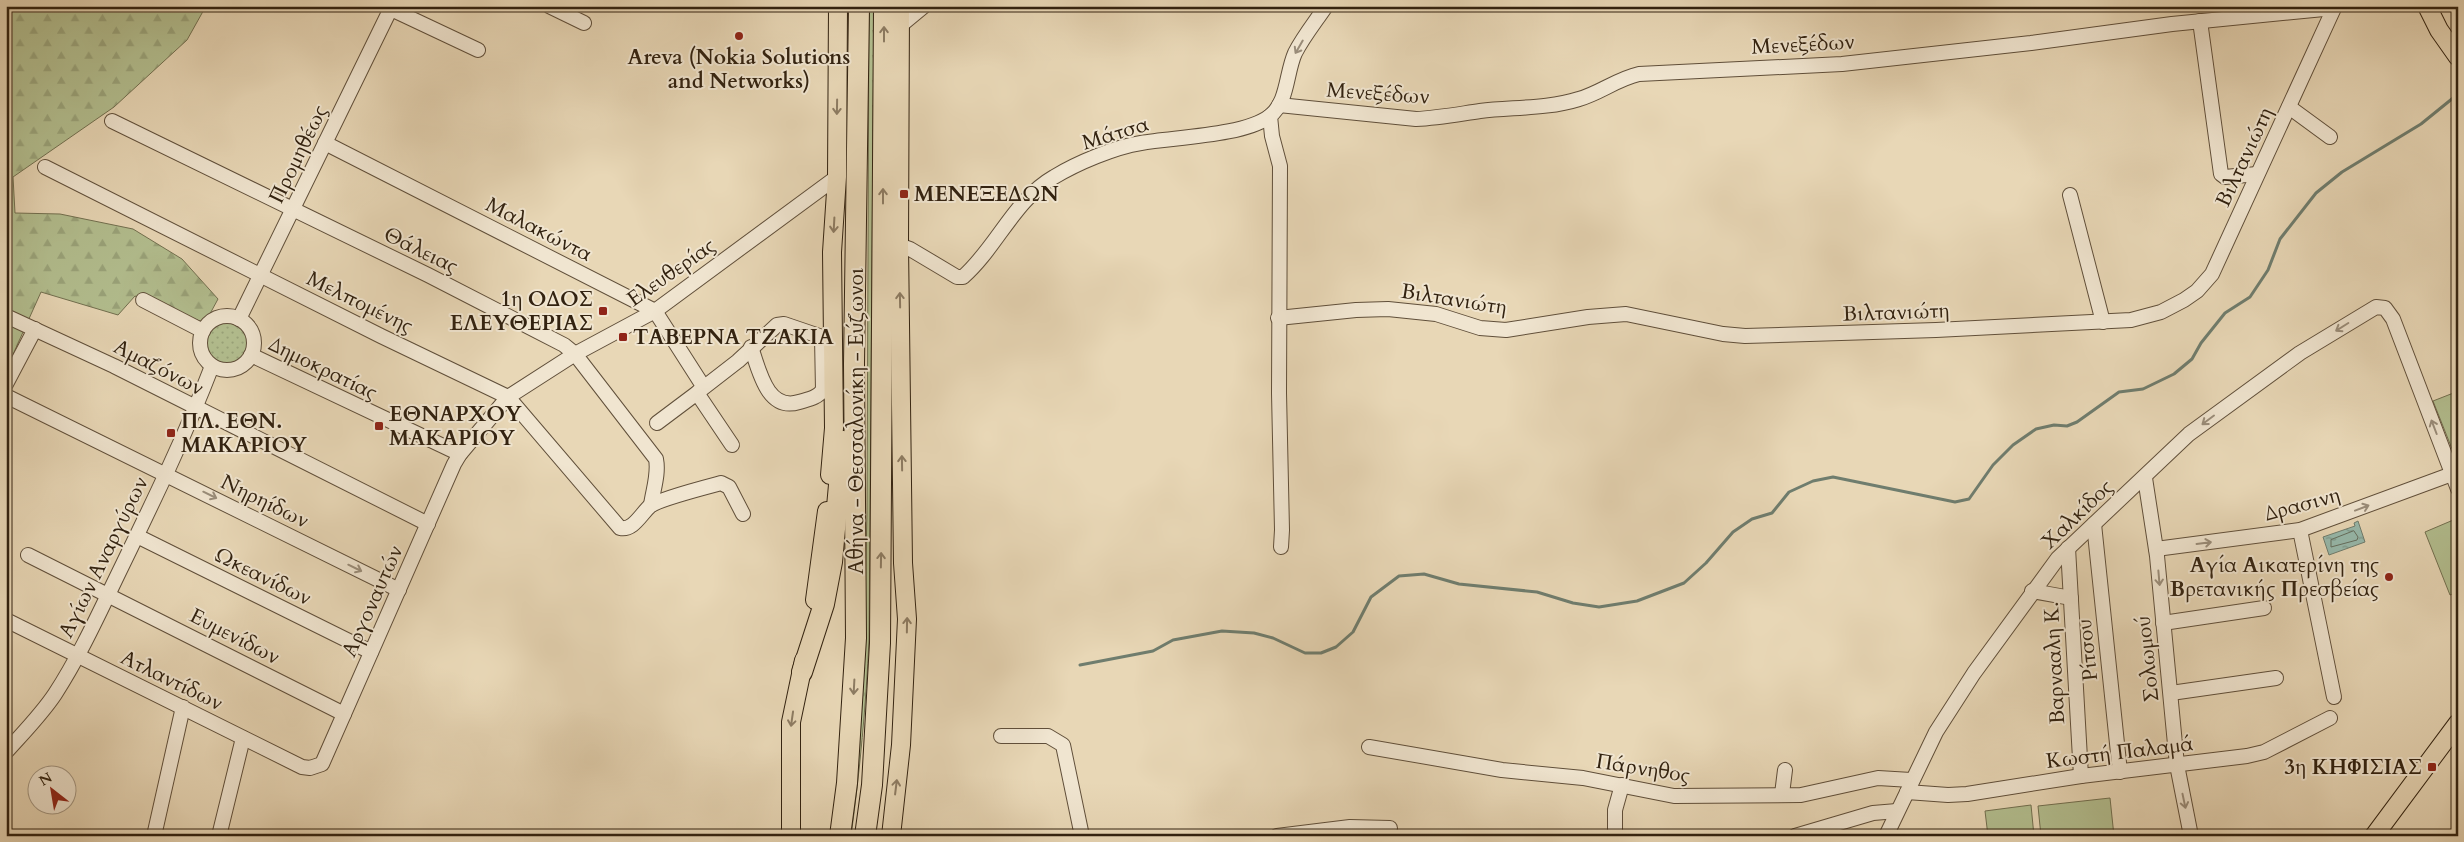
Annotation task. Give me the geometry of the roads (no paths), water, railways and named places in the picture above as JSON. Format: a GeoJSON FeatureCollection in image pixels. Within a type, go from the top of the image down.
{"type":"FeatureCollection","features":[{"type":"Feature","properties":{"kind":"highway","name":"Αθήνα - Θεσσαλονίκη - Εύζωνοι"},"geometry":{"type":"LineString","coordinates":[[840,836],[848,774],[856,638],[854,364],[859,6]]}},
{"type":"Feature","properties":{"kind":"highway","name":"Αθήνα - Θεσσαλονίκη - Εύζωνοι"},"geometry":{"type":"LineString","coordinates":[[865,836],[872,785],[880,623],[884,6]]}},
{"type":"Feature","properties":{"kind":"highway"},"geometry":{"type":"LineString","coordinates":[[802,672],[824,604],[832,562],[844,423],[854,364]]}},
{"type":"Feature","properties":{"kind":"highway"},"geometry":{"type":"LineString","coordinates":[[876,698],[882,723],[878,836]]}},
{"type":"Feature","properties":{"kind":"main road"},"geometry":{"type":"LineString","coordinates":[[791,836],[791,722],[818,582],[828,506],[834,428],[828,339],[836,177],[838,6]]}},
{"type":"Feature","properties":{"kind":"main road"},"geometry":{"type":"LineString","coordinates":[[891,836],[901,745],[907,619],[903,563],[899,246],[902,25],[900,6]]}},
{"type":"Feature","properties":{"kind":"main road"},"geometry":{"type":"LineString","coordinates":[[2427,6],[2439,30],[2458,57]]}},
{"type":"Feature","properties":{"kind":"main road"},"geometry":{"type":"LineString","coordinates":[[2378,833],[2458,723]]}},
{"type":"Feature","properties":{"kind":"street"},"geometry":{"type":"LineString","coordinates":[[549,6],[584,23]]}},
{"type":"Feature","properties":{"kind":"street"},"geometry":{"type":"LineString","coordinates":[[902,25],[924,6]]}},
{"type":"Feature","properties":{"kind":"street"},"geometry":{"type":"LineString","coordinates":[[1281,547],[1278,318],[1280,166],[1272,136],[1275,110],[1294,55],[1326,6]]}},
{"type":"Feature","properties":{"kind":"street","name":"Μενεξέδων"},"geometry":{"type":"LineString","coordinates":[[1275,110],[1416,119],[1433,118],[1480,111],[1562,104],[1582,98],[1623,78],[1639,74],[1842,64],[2031,43],[2200,21],[2335,7]]}},
{"type":"Feature","properties":{"kind":"street","name":"Βιλτανιώτη"},"geometry":{"type":"LineString","coordinates":[[1278,318],[1356,310],[1388,309],[1436,314],[1480,328],[1506,330],[1588,317],[1626,314],[1723,334],[1745,336],[1886,332],[2103,322],[2148,317],[2173,306],[2197,291],[2212,274],[2335,7]]}},
{"type":"Feature","properties":{"kind":"street"},"geometry":{"type":"LineString","coordinates":[[391,8],[478,50]]}},
{"type":"Feature","properties":{"kind":"street","name":"Προμηθέως"},"geometry":{"type":"LineString","coordinates":[[239,319],[391,8]]}},
{"type":"Feature","properties":{"kind":"street"},"geometry":{"type":"LineString","coordinates":[[2200,21],[2221,174],[2225,177],[2257,174]]}},
{"type":"Feature","properties":{"kind":"street"},"geometry":{"type":"LineString","coordinates":[[2290,107],[2330,137]]}},
{"type":"Feature","properties":{"kind":"street","name":"Μάτσα"},"geometry":{"type":"LineString","coordinates":[[899,246],[910,249],[957,277],[963,277],[1014,216],[1024,200],[1053,177],[1124,147],[1240,128],[1275,110]]}},
{"type":"Feature","properties":{"kind":"street","name":"Θάλειας"},"geometry":{"type":"LineString","coordinates":[[112,121],[428,275],[564,345],[575,354],[656,459],[659,471],[654,482],[651,505]]}},
{"type":"Feature","properties":{"kind":"street","name":"Μαλακώντα"},"geometry":{"type":"LineString","coordinates":[[325,143],[655,311]]}},
{"type":"Feature","properties":{"kind":"street","name":"Μελπομένης"},"geometry":{"type":"LineString","coordinates":[[45,167],[381,336],[508,397],[615,525],[624,529],[631,526],[651,505]]}},
{"type":"Feature","properties":{"kind":"street","name":"Ελευθερίας"},"geometry":{"type":"LineString","coordinates":[[460,454],[508,397],[575,354],[655,311],[836,177]]}},
{"type":"Feature","properties":{"kind":"street"},"geometry":{"type":"LineString","coordinates":[[2070,195],[2103,322]]}},
{"type":"Feature","properties":{"kind":"street"},"geometry":{"type":"LineString","coordinates":[[143,300],[203,331]]}},
{"type":"Feature","properties":{"kind":"street","name":"Χαλκίδος"},"geometry":{"type":"LineString","coordinates":[[1886,836],[1936,732],[1974,672],[2032,591],[2068,548],[2145,478],[2189,434],[2300,353],[2376,307],[2385,308],[2393,319],[2452,474]]}},
{"type":"Feature","properties":{"kind":"street"},"geometry":{"type":"LineString","coordinates":[[655,311],[732,444]]}},
{"type":"Feature","properties":{"kind":"street","name":"Αμαζόνων"},"geometry":{"type":"LineString","coordinates":[[6,316],[428,524]]}},
{"type":"Feature","properties":{"kind":"street"},"geometry":{"type":"LineString","coordinates":[[221,317],[239,319],[251,331],[254,340],[251,355],[245,364],[237,368],[228,370],[212,366],[201,350],[200,342],[203,331],[213,320],[221,317]]}},
{"type":"Feature","properties":{"kind":"street"},"geometry":{"type":"LineString","coordinates":[[657,423],[738,361],[751,347],[777,325],[784,324],[828,339],[823,390],[819,396],[789,405],[776,400],[768,392],[751,347]]}},
{"type":"Feature","properties":{"kind":"street"},"geometry":{"type":"LineString","coordinates":[[6,384],[35,329]]}},
{"type":"Feature","properties":{"kind":"street","name":"Δημοκρατίας"},"geometry":{"type":"LineString","coordinates":[[251,355],[460,454]]}},
{"type":"Feature","properties":{"kind":"street","name":"Αγίων Αναργύρων"},"geometry":{"type":"LineString","coordinates":[[6,752],[44,708],[77,655],[166,474],[196,408],[212,366]]}},
{"type":"Feature","properties":{"kind":"street","name":"Νηρηίδων"},"geometry":{"type":"LineString","coordinates":[[6,396],[399,590]]}},
{"type":"Feature","properties":{"kind":"street","name":"Αργοναυτών"},"geometry":{"type":"LineString","coordinates":[[322,764],[460,454]]}},
{"type":"Feature","properties":{"kind":"street"},"geometry":{"type":"LineString","coordinates":[[2452,474],[2458,489]]}},
{"type":"Feature","properties":{"kind":"street","name":"Δρασινη"},"geometry":{"type":"LineString","coordinates":[[2156,549],[2300,530],[2452,474]]}},
{"type":"Feature","properties":{"kind":"street","name":"Σολωμού"},"geometry":{"type":"LineString","coordinates":[[2145,478],[2156,549],[2177,765],[2191,836]]}},
{"type":"Feature","properties":{"kind":"street"},"geometry":{"type":"LineString","coordinates":[[651,505],[720,483],[729,487],[743,514]]}},
{"type":"Feature","properties":{"kind":"street","name":"Ρίτσου"},"geometry":{"type":"LineString","coordinates":[[2094,524],[2120,772]]}},
{"type":"Feature","properties":{"kind":"street"},"geometry":{"type":"LineString","coordinates":[[2300,530],[2334,697]]}},
{"type":"Feature","properties":{"kind":"street","name":"Ωκεανίδων"},"geometry":{"type":"LineString","coordinates":[[137,536],[371,652]]}},
{"type":"Feature","properties":{"kind":"street","name":"Βαρνααλη Κ."},"geometry":{"type":"LineString","coordinates":[[2068,548],[2081,776]]}},
{"type":"Feature","properties":{"kind":"street","name":"Ευμενίδων"},"geometry":{"type":"LineString","coordinates":[[28,555],[344,714]]}},
{"type":"Feature","properties":{"kind":"street"},"geometry":{"type":"LineString","coordinates":[[2032,591],[2071,598]]}},
{"type":"Feature","properties":{"kind":"street"},"geometry":{"type":"LineString","coordinates":[[2163,624],[2264,608]]}},
{"type":"Feature","properties":{"kind":"street","name":"Ατλαντίδων"},"geometry":{"type":"LineString","coordinates":[[6,620],[302,767],[310,768],[322,764]]}},
{"type":"Feature","properties":{"kind":"street"},"geometry":{"type":"LineString","coordinates":[[2171,693],[2276,678]]}},
{"type":"Feature","properties":{"kind":"street"},"geometry":{"type":"LineString","coordinates":[[154,836],[183,707]]}},
{"type":"Feature","properties":{"kind":"street","name":"Κωστή Παλαμά"},"geometry":{"type":"LineString","coordinates":[[1909,786],[1948,795],[1967,794],[2081,776],[2177,765],[2264,752],[2330,718]]}},
{"type":"Feature","properties":{"kind":"street"},"geometry":{"type":"LineString","coordinates":[[1001,736],[1048,736],[1063,745],[1082,836]]}},
{"type":"Feature","properties":{"kind":"street"},"geometry":{"type":"LineString","coordinates":[[219,836],[243,738]]}},
{"type":"Feature","properties":{"kind":"street","name":"Πάρνηθος"},"geometry":{"type":"LineString","coordinates":[[1369,747],[1502,770],[1583,778],[1674,796],[1817,792],[1856,781],[1878,778],[1909,786]]}},
{"type":"Feature","properties":{"kind":"street"},"geometry":{"type":"LineString","coordinates":[[1782,794],[1785,770]]}},
{"type":"Feature","properties":{"kind":"street"},"geometry":{"type":"LineString","coordinates":[[1615,836],[1616,810],[1622,785]]}},
{"type":"Feature","properties":{"kind":"street"},"geometry":{"type":"LineString","coordinates":[[1795,836],[1873,814],[1897,811]]}},
{"type":"Feature","properties":{"kind":"street"},"geometry":{"type":"LineString","coordinates":[[1277,836],[1350,827],[1390,828]]}},
{"type":"Feature","properties":{"kind":"water"},"geometry":{"type":"Polygon","coordinates":[[[2358,521],[2365,542],[2329,555],[2323,537],[2355,526],[2354,523],[2358,521]]]}},
{"type":"Feature","properties":{"kind":"waterway"},"geometry":{"type":"LineString","coordinates":[[1080,665],[1153,651],[1173,640],[1222,631],[1254,633],[1273,638],[1305,653],[1321,653],[1336,647],[1353,632],[1371,597],[1399,576],[1424,574],[1459,584],[1537,592],[1573,603],[1599,607],[1637,601],[1684,583],[1706,563],[1733,532],[1752,519],[1772,513],[1789,492],[1813,481],[1833,477],[1955,502],[1969,499],[1993,465],[2013,445],[2036,429],[2054,425],[2067,426],[2077,422],[2119,392],[2143,389],[2174,374],[2192,359],[2201,343],[2225,313],[2250,297],[2268,270],[2280,239],[2316,193],[2342,172],[2421,124],[2458,94]]}},
{"type":"Feature","properties":{"kind":"place","name":"Areva (Nokia Solutions and Networks)"},"geometry":{"type":"Point","coordinates":[739,36]}},
{"type":"Feature","properties":{"kind":"place","name":"ΜΕΝΕΞΕΔΩΝ"},"geometry":{"type":"Point","coordinates":[904,194]}},
{"type":"Feature","properties":{"kind":"place","name":"1η ΟΔΟΣ ΕΛΕΥΘΕΡΙΑΣ"},"geometry":{"type":"Point","coordinates":[603,311]}},
{"type":"Feature","properties":{"kind":"place","name":"ΤΑΒΕΡΝΑ ΤΖΑΚΙΑ"},"geometry":{"type":"Point","coordinates":[623,337]}},
{"type":"Feature","properties":{"kind":"place","name":"ΕΘΝΑΡΧΟΥ ΜΑΚΑΡΙΟΥ"},"geometry":{"type":"Point","coordinates":[379,426]}},
{"type":"Feature","properties":{"kind":"place","name":"ΠΛ. ΕΘΝ. ΜΑΚΑΡΙΟΥ"},"geometry":{"type":"Point","coordinates":[171,433]}},
{"type":"Feature","properties":{"kind":"place","name":"Αγία Αικατερίνη της Βρετανικής Πρεσβείας"},"geometry":{"type":"Point","coordinates":[2389,577]}},
{"type":"Feature","properties":{"kind":"place","name":"3η ΚΗΦΙΣΙΑΣ"},"geometry":{"type":"Point","coordinates":[2432,767]}}]}
